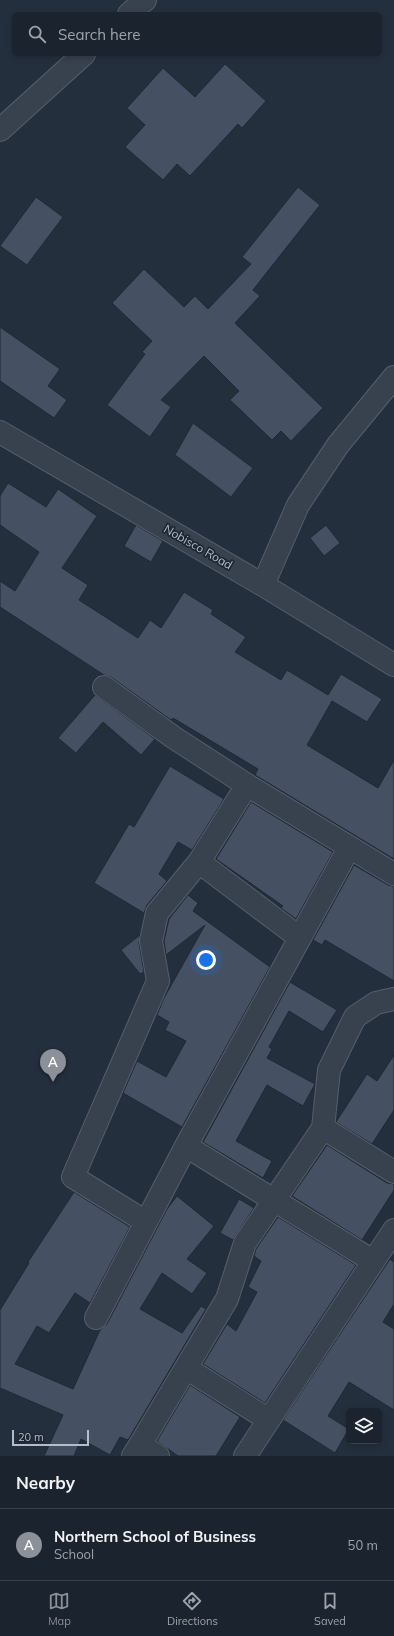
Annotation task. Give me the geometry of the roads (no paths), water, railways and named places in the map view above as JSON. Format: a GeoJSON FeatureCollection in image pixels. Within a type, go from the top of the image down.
{"type":"FeatureCollection","features":[{"type":"Feature","properties":{"kind":"street"},"geometry":{"type":"LineString","coordinates":[[131,12],[145,0]]}},
{"type":"Feature","properties":{"kind":"street"},"geometry":{"type":"LineString","coordinates":[[0,130],[82,56]]}},
{"type":"Feature","properties":{"kind":"street"},"geometry":{"type":"LineString","coordinates":[[263,585],[298,505],[338,446],[394,377]]}},
{"type":"Feature","properties":{"kind":"street","name":"Nobisco Road"},"geometry":{"type":"LineString","coordinates":[[0,432],[263,585],[394,665]]}},
{"type":"Feature","properties":{"kind":"street"},"geometry":{"type":"LineString","coordinates":[[104,687],[173,737],[246,785],[394,874]]}},
{"type":"Feature","properties":{"kind":"street"},"geometry":{"type":"LineString","coordinates":[[146,1222],[73,1177],[158,981],[150,941],[157,913],[199,862],[246,785]]}},
{"type":"Feature","properties":{"kind":"street"},"geometry":{"type":"LineString","coordinates":[[96,1318],[186,1146],[349,848]]}},
{"type":"Feature","properties":{"kind":"street"},"geometry":{"type":"LineString","coordinates":[[199,862],[300,938]]}},
{"type":"Feature","properties":{"kind":"street"},"geometry":{"type":"LineString","coordinates":[[143,1452],[186,1368],[227,1299],[245,1243],[323,1128],[329,1070],[355,1017],[376,1003],[394,999]]}},
{"type":"Feature","properties":{"kind":"street"},"geometry":{"type":"LineString","coordinates":[[323,1128],[394,1172]]}},
{"type":"Feature","properties":{"kind":"street"},"geometry":{"type":"LineString","coordinates":[[186,1146],[373,1261]]}},
{"type":"Feature","properties":{"kind":"street"},"geometry":{"type":"LineString","coordinates":[[245,1456],[394,1230]]}},
{"type":"Feature","properties":{"kind":"street"},"geometry":{"type":"LineString","coordinates":[[186,1368],[269,1420]]}},
{"type":"Feature","properties":{"kind":"place","name":"Northern School of Business"},"geometry":{"type":"Point","coordinates":[53,1082]}}]}
